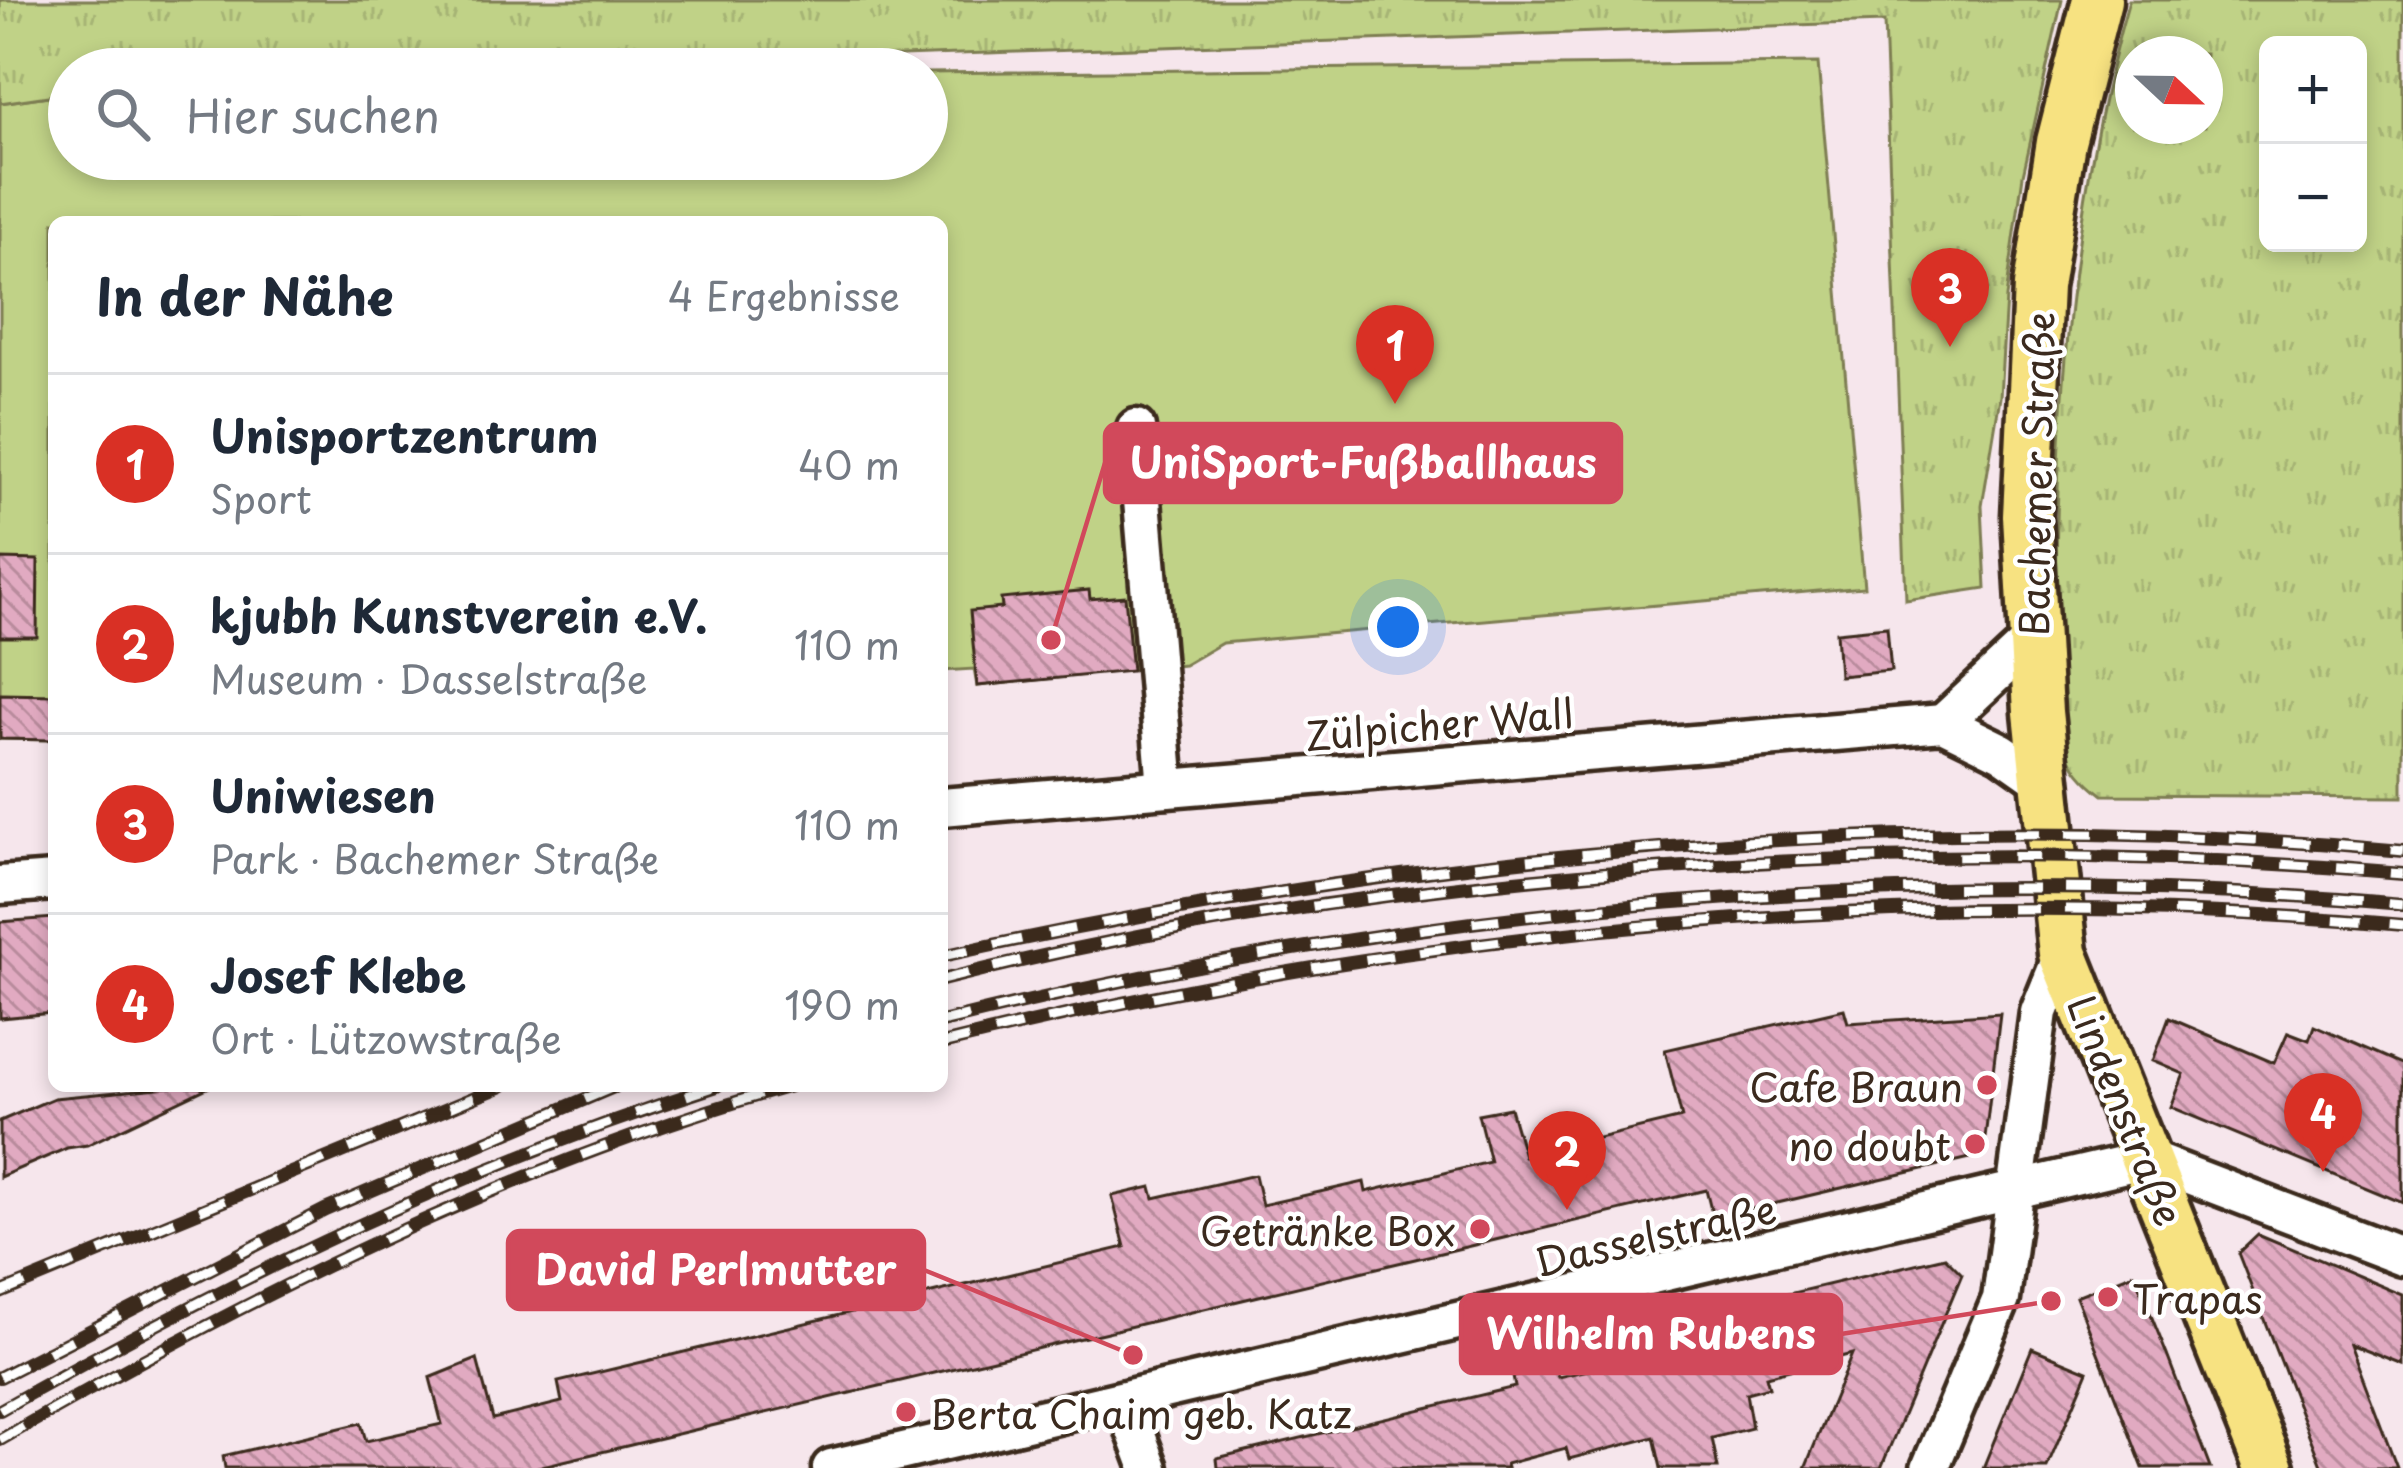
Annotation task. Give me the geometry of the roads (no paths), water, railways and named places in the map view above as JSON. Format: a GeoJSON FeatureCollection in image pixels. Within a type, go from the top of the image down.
{"type":"FeatureCollection","features":[{"type":"Feature","properties":{"kind":"main road","name":"Bachemer Straße"},"geometry":{"type":"LineString","coordinates":[[2063,953],[2032,640],[2026,516],[2038,286],[2062,142],[2097,0]]}},
{"type":"Feature","properties":{"kind":"main road","name":"Lindenstraße"},"geometry":{"type":"LineString","coordinates":[[2063,953],[2269,1468]]}},
{"type":"Feature","properties":{"kind":"street"},"geometry":{"type":"LineString","coordinates":[[1136,428],[1166,788]]}},
{"type":"Feature","properties":{"kind":"street"},"geometry":{"type":"LineString","coordinates":[[2032,640],[1943,723],[2002,752],[2045,783]]}},
{"type":"Feature","properties":{"kind":"street","name":"Zülpicher Wall"},"geometry":{"type":"LineString","coordinates":[[948,806],[1943,723]]}},
{"type":"Feature","properties":{"kind":"street"},"geometry":{"type":"LineString","coordinates":[[0,886],[48,882]]}},
{"type":"Feature","properties":{"kind":"street"},"geometry":{"type":"LineString","coordinates":[[1930,1468],[2001,1299],[2039,1012],[2063,953]]}},
{"type":"Feature","properties":{"kind":"street"},"geometry":{"type":"LineString","coordinates":[[2147,1159],[2403,1257]]}},
{"type":"Feature","properties":{"kind":"street","name":"Dasselstraße"},"geometry":{"type":"LineString","coordinates":[[831,1468],[2147,1159]]}},
{"type":"Feature","properties":{"kind":"street"},"geometry":{"type":"LineString","coordinates":[[1124,1401],[1149,1468]]}},
{"type":"Feature","properties":{"kind":"railway"},"geometry":{"type":"LineString","coordinates":[[948,955],[1121,919],[1303,889],[1668,847],[2036,834],[2220,838],[2403,851]]}},
{"type":"Feature","properties":{"kind":"railway"},"geometry":{"type":"LineString","coordinates":[[948,979],[1116,940],[1297,909],[1481,885],[1668,868],[2042,857],[2225,861],[2403,873]]}},
{"type":"Feature","properties":{"kind":"railway"},"geometry":{"type":"LineString","coordinates":[[948,1021],[1303,947],[1485,921],[1668,903],[2035,888],[2219,892],[2403,904]]}},
{"type":"Feature","properties":{"kind":"railway"},"geometry":{"type":"LineString","coordinates":[[948,1043],[1121,1003],[1302,970],[1485,943],[1668,924],[2035,909],[2219,913],[2403,925]]}},
{"type":"Feature","properties":{"kind":"railway"},"geometry":{"type":"LineString","coordinates":[[0,1293],[487,1092]]}},
{"type":"Feature","properties":{"kind":"railway"},"geometry":{"type":"LineString","coordinates":[[0,1377],[325,1210],[602,1092]]}},
{"type":"Feature","properties":{"kind":"railway"},"geometry":{"type":"LineString","coordinates":[[0,1410],[350,1229],[531,1152],[699,1092]]}},
{"type":"Feature","properties":{"kind":"railway"},"geometry":{"type":"LineString","coordinates":[[0,1440],[190,1335],[384,1239],[584,1154],[770,1092]]}},
{"type":"Feature","properties":{"kind":"place","name":"Uniwiesen"},"geometry":{"type":"Point","coordinates":[1950,347]}},
{"type":"Feature","properties":{"kind":"place","name":"Unisportzentrum"},"geometry":{"type":"Point","coordinates":[1395,404]}},
{"type":"Feature","properties":{"kind":"place","name":"UniSport-Fußballhaus"},"geometry":{"type":"Point","coordinates":[1051,640]}},
{"type":"Feature","properties":{"kind":"place","name":"Cafe Braun"},"geometry":{"type":"Point","coordinates":[1987,1085]}},
{"type":"Feature","properties":{"kind":"place","name":"no doubt"},"geometry":{"type":"Point","coordinates":[1975,1144]}},
{"type":"Feature","properties":{"kind":"place","name":"Josef Klebe"},"geometry":{"type":"Point","coordinates":[2323,1172]}},
{"type":"Feature","properties":{"kind":"place","name":"kjubh Kunstverein e.V."},"geometry":{"type":"Point","coordinates":[1567,1210]}},
{"type":"Feature","properties":{"kind":"place","name":"Getränke Box"},"geometry":{"type":"Point","coordinates":[1480,1229]}},
{"type":"Feature","properties":{"kind":"place","name":"Trapas"},"geometry":{"type":"Point","coordinates":[2108,1297]}},
{"type":"Feature","properties":{"kind":"place","name":"Wilhelm Rubens"},"geometry":{"type":"Point","coordinates":[2051,1301]}},
{"type":"Feature","properties":{"kind":"place","name":"David Perlmutter"},"geometry":{"type":"Point","coordinates":[1133,1355]}},
{"type":"Feature","properties":{"kind":"place","name":"Berta Chaim geb. Katz"},"geometry":{"type":"Point","coordinates":[906,1412]}}]}
